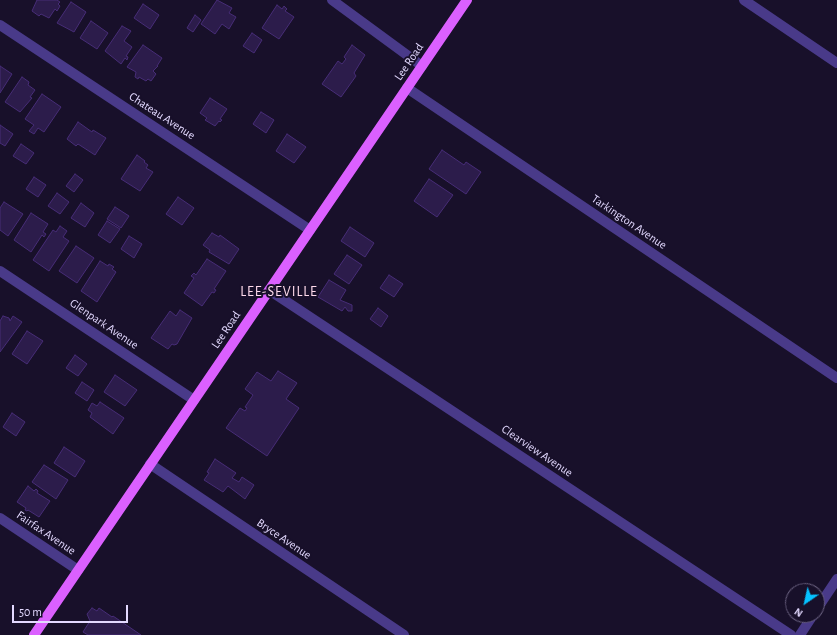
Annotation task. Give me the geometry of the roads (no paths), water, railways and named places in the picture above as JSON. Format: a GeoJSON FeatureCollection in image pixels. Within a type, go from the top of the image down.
{"type":"FeatureCollection","features":[{"type":"Feature","properties":{"kind":"main road","name":"Lee Road"},"geometry":{"type":"LineString","coordinates":[[34,635],[467,0]]}},
{"type":"Feature","properties":{"kind":"street"},"geometry":{"type":"LineString","coordinates":[[332,0],[422,66]]}},
{"type":"Feature","properties":{"kind":"street"},"geometry":{"type":"LineString","coordinates":[[744,0],[837,63]]}},
{"type":"Feature","properties":{"kind":"street","name":"Chateau Avenue"},"geometry":{"type":"LineString","coordinates":[[0,25],[310,230]]}},
{"type":"Feature","properties":{"kind":"street","name":"Tarkington Avenue"},"geometry":{"type":"LineString","coordinates":[[407,88],[837,378]]}},
{"type":"Feature","properties":{"kind":"street","name":"Glenpark Avenue"},"geometry":{"type":"LineString","coordinates":[[0,271],[194,400]]}},
{"type":"Feature","properties":{"kind":"street","name":"Clearview Avenue"},"geometry":{"type":"LineString","coordinates":[[269,290],[791,635]]}},
{"type":"Feature","properties":{"kind":"street","name":"Bryce Avenue"},"geometry":{"type":"LineString","coordinates":[[150,464],[404,635]]}},
{"type":"Feature","properties":{"kind":"street","name":"Fairfax Avenue"},"geometry":{"type":"LineString","coordinates":[[0,518],[78,570]]}},
{"type":"Feature","properties":{"kind":"street"},"geometry":{"type":"LineString","coordinates":[[825,597],[837,580]]}},
{"type":"Feature","properties":{"kind":"street"},"geometry":{"type":"LineString","coordinates":[[800,635],[808,623]]}},
{"type":"Feature","properties":{"kind":"district","name":"LEE-SEVILLE"},"geometry":{"type":"Point","coordinates":[279,292]}}]}
